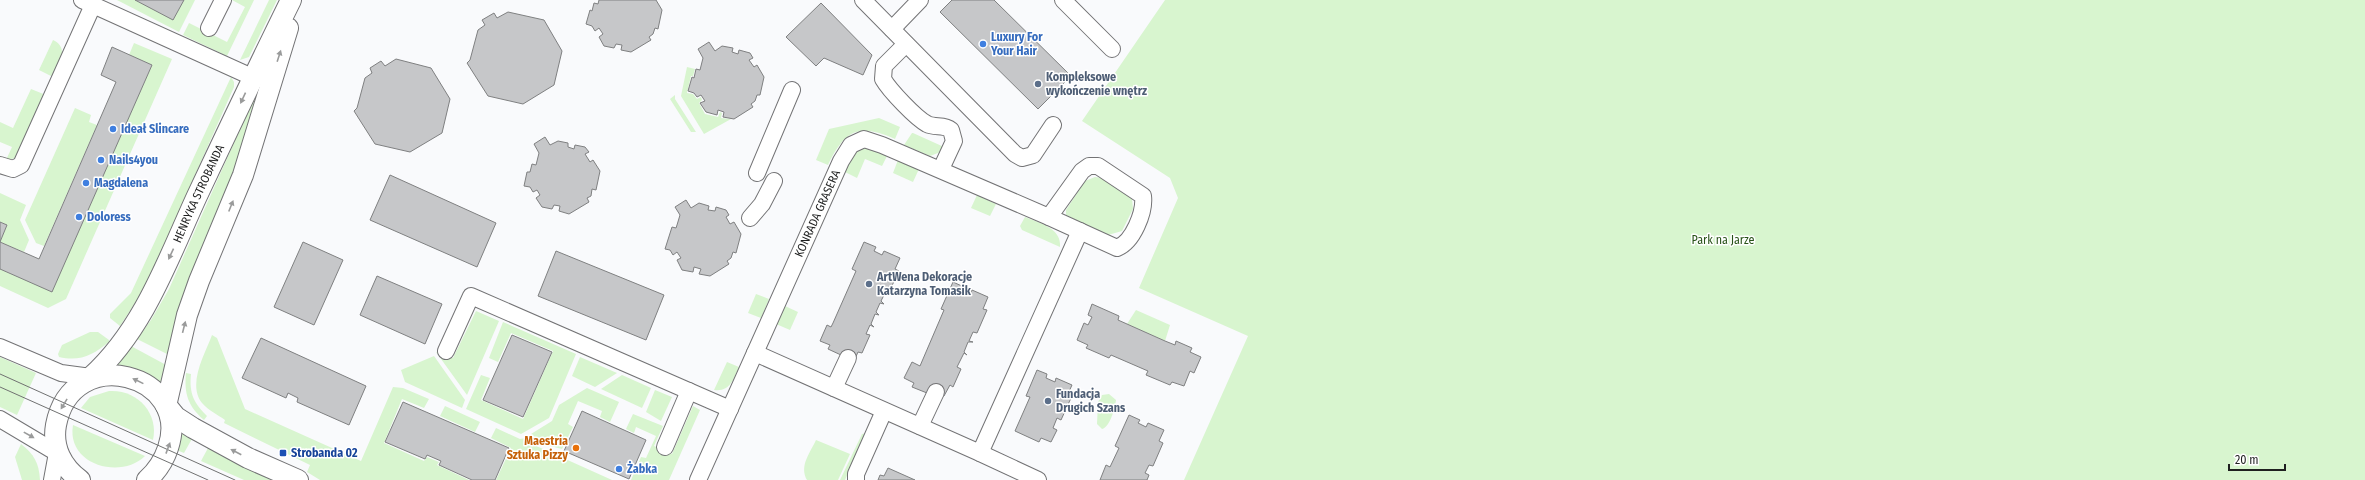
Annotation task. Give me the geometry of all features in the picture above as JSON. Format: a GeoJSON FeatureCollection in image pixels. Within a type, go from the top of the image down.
{"type":"FeatureCollection","features":[{"type":"Feature","properties":{"kind":"street"},"geometry":{"type":"LineString","coordinates":[[209,28],[223,0]]}},
{"type":"Feature","properties":{"kind":"street","name":"HENRYKA STROBANDA"},"geometry":{"type":"LineString","coordinates":[[92,377],[126,338],[151,296],[252,77],[292,0]]}},
{"type":"Feature","properties":{"kind":"street"},"geometry":{"type":"LineString","coordinates":[[147,480],[163,461],[171,441],[172,424],[166,406],[187,315],[199,281],[243,175],[269,87],[298,0]]}},
{"type":"Feature","properties":{"kind":"street"},"geometry":{"type":"LineString","coordinates":[[863,0],[1015,154],[1022,158],[1033,155],[1053,125]]}},
{"type":"Feature","properties":{"kind":"street"},"geometry":{"type":"LineString","coordinates":[[892,29],[920,0]]}},
{"type":"Feature","properties":{"kind":"street"},"geometry":{"type":"LineString","coordinates":[[1063,0],[1112,49]]}},
{"type":"Feature","properties":{"kind":"street"},"geometry":{"type":"LineString","coordinates":[[0,165],[13,169],[21,165],[88,3],[195,56],[252,77]]}},
{"type":"Feature","properties":{"kind":"street"},"geometry":{"type":"LineString","coordinates":[[906,44],[884,66],[883,79],[922,121],[932,126],[941,126],[951,130],[954,141],[941,170]]}},
{"type":"Feature","properties":{"kind":"street"},"geometry":{"type":"LineString","coordinates":[[757,173],[792,90]]}},
{"type":"Feature","properties":{"kind":"street","name":"KONRADA GRASERA"},"geometry":{"type":"LineString","coordinates":[[698,480],[841,160],[851,145],[859,140],[868,140],[941,170],[1117,248],[1124,245],[1130,239],[1144,205],[1143,196],[1136,189],[1098,166],[1089,166],[1082,171],[1049,217]]}},
{"type":"Feature","properties":{"kind":"street"},"geometry":{"type":"LineString","coordinates":[[750,218],[762,204],[774,181]]}},
{"type":"Feature","properties":{"kind":"street"},"geometry":{"type":"LineString","coordinates":[[980,453],[1080,231]]}},
{"type":"Feature","properties":{"kind":"street"},"geometry":{"type":"LineString","coordinates":[[446,351],[471,296],[730,409]]}},
{"type":"Feature","properties":{"kind":"street"},"geometry":{"type":"LineString","coordinates":[[0,347],[61,373],[92,377],[112,374],[134,379],[156,393],[176,417],[193,428],[248,458],[298,480]]}},
{"type":"Feature","properties":{"kind":"street"},"geometry":{"type":"LineString","coordinates":[[755,353],[1038,480]]}},
{"type":"Feature","properties":{"kind":"street"},"geometry":{"type":"LineString","coordinates":[[834,388],[848,358]]}},
{"type":"Feature","properties":{"kind":"street"},"geometry":{"type":"LineString","coordinates":[[52,480],[57,453],[55,431],[62,408],[77,387],[92,377]]}},
{"type":"Feature","properties":{"kind":"street"},"geometry":{"type":"LineString","coordinates":[[665,447],[689,391]]}},
{"type":"Feature","properties":{"kind":"street"},"geometry":{"type":"LineString","coordinates":[[920,426],[936,392]]}},
{"type":"Feature","properties":{"kind":"street"},"geometry":{"type":"LineString","coordinates":[[856,480],[856,474],[884,411]]}},
{"type":"Feature","properties":{"kind":"street"},"geometry":{"type":"LineString","coordinates":[[0,419],[57,453],[67,468],[80,480]]}},
{"type":"Feature","properties":{"kind":"green space"},"geometry":{"type":"Polygon","coordinates":[[[117,0],[195,0],[179,32],[117,0]]]}},
{"type":"Feature","properties":{"kind":"green space"},"geometry":{"type":"Polygon","coordinates":[[[232,0],[254,0],[227,56],[183,35],[189,23],[227,42],[245,7],[232,0]]]}},
{"type":"Feature","properties":{"kind":"green space"},"geometry":{"type":"Polygon","coordinates":[[[269,0],[277,0],[249,57],[240,60],[269,0]]]}},
{"type":"Feature","properties":{"kind":"green space","name":"Park na Jarze"},"geometry":{"type":"Polygon","coordinates":[[[1165,0],[2365,0],[2365,480],[1184,480],[1248,336],[1139,288],[1178,198],[1170,178],[1082,121],[1165,0]]]}},
{"type":"Feature","properties":{"kind":"green space"},"geometry":{"type":"Polygon","coordinates":[[[53,40],[61,47],[62,57],[53,77],[39,70],[53,40]]]}},
{"type":"Feature","properties":{"kind":"green space"},"geometry":{"type":"Polygon","coordinates":[[[134,43],[172,59],[66,299],[48,308],[0,286],[0,269],[52,291],[152,65],[129,55],[134,43]]]}},
{"type":"Feature","properties":{"kind":"green space"},"geometry":{"type":"Polygon","coordinates":[[[687,67],[695,69],[693,76],[691,76],[687,93],[693,94],[697,99],[701,97],[702,100],[699,103],[705,114],[718,117],[720,112],[722,113],[721,118],[731,119],[704,134],[681,96],[687,67]]]}},
{"type":"Feature","properties":{"kind":"green space"},"geometry":{"type":"Polygon","coordinates":[[[231,77],[234,82],[234,87],[145,288],[120,326],[110,318],[110,314],[131,293],[231,77]]]}},
{"type":"Feature","properties":{"kind":"green space"},"geometry":{"type":"Polygon","coordinates":[[[261,82],[265,83],[169,355],[137,339],[151,320],[169,289],[261,82]]]}},
{"type":"Feature","properties":{"kind":"green space"},"geometry":{"type":"Polygon","coordinates":[[[31,89],[46,95],[16,158],[6,160],[12,147],[0,142],[0,122],[13,128],[31,89]]]}},
{"type":"Feature","properties":{"kind":"green space"},"geometry":{"type":"Polygon","coordinates":[[[675,95],[675,99],[696,132],[691,132],[670,99],[675,95]]]}},
{"type":"Feature","properties":{"kind":"green space"},"geometry":{"type":"Polygon","coordinates":[[[75,108],[91,115],[89,122],[97,125],[44,246],[36,243],[25,220],[75,108]]]}},
{"type":"Feature","properties":{"kind":"green space"},"geometry":{"type":"Polygon","coordinates":[[[879,118],[900,127],[895,139],[871,131],[854,133],[840,144],[828,165],[816,160],[829,129],[879,118]]]}},
{"type":"Feature","properties":{"kind":"green space"},"geometry":{"type":"Polygon","coordinates":[[[912,133],[944,147],[938,153],[930,156],[904,145],[912,133]]]}},
{"type":"Feature","properties":{"kind":"green space"},"geometry":{"type":"Polygon","coordinates":[[[863,148],[868,148],[887,156],[882,166],[865,159],[857,178],[845,172],[855,153],[863,148]]]}},
{"type":"Feature","properties":{"kind":"green space"},"geometry":{"type":"Polygon","coordinates":[[[898,160],[919,169],[913,182],[893,173],[898,160]]]}},
{"type":"Feature","properties":{"kind":"green space"},"geometry":{"type":"Polygon","coordinates":[[[1095,177],[1102,178],[1132,199],[1133,209],[1122,231],[1108,235],[1066,215],[1066,210],[1085,181],[1095,177]]]}},
{"type":"Feature","properties":{"kind":"green space"},"geometry":{"type":"Polygon","coordinates":[[[0,193],[26,205],[20,220],[29,240],[24,252],[0,242],[7,225],[0,222],[0,193]]]}},
{"type":"Feature","properties":{"kind":"green space"},"geometry":{"type":"Polygon","coordinates":[[[977,195],[996,204],[990,216],[971,208],[977,195]]]}},
{"type":"Feature","properties":{"kind":"green space"},"geometry":{"type":"Polygon","coordinates":[[[1025,217],[1043,224],[1053,231],[1060,241],[1060,247],[1022,230],[1020,226],[1025,217]]]}},
{"type":"Feature","properties":{"kind":"green space"},"geometry":{"type":"Polygon","coordinates":[[[756,294],[769,299],[761,318],[748,313],[756,294]]]}},
{"type":"Feature","properties":{"kind":"green space"},"geometry":{"type":"Polygon","coordinates":[[[785,306],[798,312],[790,330],[776,324],[785,306]]]}},
{"type":"Feature","properties":{"kind":"green space"},"geometry":{"type":"Polygon","coordinates":[[[1136,310],[1170,325],[1165,341],[1127,324],[1136,310]]]}},
{"type":"Feature","properties":{"kind":"green space"},"geometry":{"type":"Polygon","coordinates":[[[476,311],[499,321],[467,395],[436,352],[453,358],[476,311]]]}},
{"type":"Feature","properties":{"kind":"green space"},"geometry":{"type":"Polygon","coordinates":[[[503,322],[576,354],[549,418],[521,434],[466,409],[481,375],[490,378],[481,400],[523,419],[553,351],[511,333],[498,362],[489,358],[503,322]]]}},
{"type":"Feature","properties":{"kind":"green space"},"geometry":{"type":"Polygon","coordinates":[[[90,332],[98,332],[109,340],[109,342],[92,354],[80,358],[73,359],[59,357],[58,354],[62,345],[90,332]]]}},
{"type":"Feature","properties":{"kind":"green space"},"geometry":{"type":"Polygon","coordinates":[[[212,335],[217,338],[245,409],[361,461],[393,387],[403,388],[429,399],[424,408],[402,399],[384,443],[424,461],[427,457],[439,462],[437,465],[469,480],[320,480],[307,472],[310,465],[224,423],[225,420],[202,403],[196,387],[197,378],[202,360],[212,335]]]}},
{"type":"Feature","properties":{"kind":"green space"},"geometry":{"type":"Polygon","coordinates":[[[131,346],[168,366],[162,391],[110,369],[131,346]]]}},
{"type":"Feature","properties":{"kind":"green space"},"geometry":{"type":"Polygon","coordinates":[[[434,356],[465,400],[462,408],[405,382],[401,370],[434,356]]]}},
{"type":"Feature","properties":{"kind":"green space"},"geometry":{"type":"Polygon","coordinates":[[[0,357],[36,373],[17,415],[0,407],[0,357]]]}},
{"type":"Feature","properties":{"kind":"green space"},"geometry":{"type":"Polygon","coordinates":[[[580,357],[617,373],[595,387],[572,376],[580,357]]]}},
{"type":"Feature","properties":{"kind":"green space"},"geometry":{"type":"Polygon","coordinates":[[[727,362],[739,367],[735,376],[730,384],[724,389],[714,390],[727,362]]]}},
{"type":"Feature","properties":{"kind":"green space"},"geometry":{"type":"Polygon","coordinates":[[[186,373],[191,374],[193,398],[207,416],[204,420],[194,410],[188,399],[186,373]]]}},
{"type":"Feature","properties":{"kind":"green space"},"geometry":{"type":"Polygon","coordinates":[[[622,375],[651,388],[642,408],[601,389],[622,375]]]}},
{"type":"Feature","properties":{"kind":"green space"},"geometry":{"type":"Polygon","coordinates":[[[587,388],[619,402],[610,422],[600,417],[602,411],[578,401],[568,424],[573,427],[562,449],[546,445],[531,434],[552,421],[559,405],[587,388]]]}},
{"type":"Feature","properties":{"kind":"green space"},"geometry":{"type":"Polygon","coordinates":[[[655,390],[672,397],[661,421],[646,412],[655,390]]]}},
{"type":"Feature","properties":{"kind":"green space"},"geometry":{"type":"Polygon","coordinates":[[[109,391],[119,391],[129,394],[144,405],[153,421],[153,440],[81,408],[90,397],[109,391]]]}},
{"type":"Feature","properties":{"kind":"green space"},"geometry":{"type":"Polygon","coordinates":[[[1109,394],[1116,400],[1110,421],[1105,428],[1102,429],[1097,424],[1098,402],[1102,395],[1109,394]]]}},
{"type":"Feature","properties":{"kind":"green space"},"geometry":{"type":"Polygon","coordinates":[[[445,406],[480,422],[475,432],[440,416],[445,406]]]}},
{"type":"Feature","properties":{"kind":"green space"},"geometry":{"type":"Polygon","coordinates":[[[693,406],[700,410],[669,480],[631,480],[641,457],[646,458],[656,436],[636,427],[634,433],[626,429],[633,414],[663,426],[654,446],[672,454],[693,406]]]}},
{"type":"Feature","properties":{"kind":"green space"},"geometry":{"type":"Polygon","coordinates":[[[73,425],[145,456],[135,463],[123,467],[110,467],[97,464],[86,459],[78,450],[73,439],[73,425]]]}},
{"type":"Feature","properties":{"kind":"green space"},"geometry":{"type":"Polygon","coordinates":[[[180,427],[193,437],[184,453],[174,449],[180,427]]]}},
{"type":"Feature","properties":{"kind":"green space"},"geometry":{"type":"Polygon","coordinates":[[[496,428],[520,439],[526,438],[532,442],[532,444],[612,480],[496,480],[511,448],[491,438],[496,428]]]}},
{"type":"Feature","properties":{"kind":"green space"},"geometry":{"type":"Polygon","coordinates":[[[866,433],[845,480],[840,480],[862,434],[866,433]]]}},
{"type":"Feature","properties":{"kind":"green space"},"geometry":{"type":"Polygon","coordinates":[[[816,440],[850,454],[838,480],[807,480],[804,470],[806,460],[816,440]]]}},
{"type":"Feature","properties":{"kind":"green space"},"geometry":{"type":"Polygon","coordinates":[[[21,444],[35,459],[40,480],[22,480],[15,457],[21,444]]]}},
{"type":"Feature","properties":{"kind":"green space"},"geometry":{"type":"Polygon","coordinates":[[[208,448],[275,480],[244,480],[201,461],[208,448]]]}},
{"type":"Feature","properties":{"kind":"building"},"geometry":{"type":"Polygon","coordinates":[[[135,0],[184,0],[173,20],[135,0]]]}},
{"type":"Feature","properties":{"kind":"building"},"geometry":{"type":"Polygon","coordinates":[[[599,0],[656,0],[662,10],[658,29],[655,28],[653,34],[649,37],[651,40],[631,52],[621,50],[622,45],[616,44],[614,48],[604,46],[599,37],[603,34],[599,28],[595,31],[592,26],[586,24],[590,10],[592,11],[594,3],[598,4],[599,0]]]}},
{"type":"Feature","properties":{"kind":"building"},"geometry":{"type":"Polygon","coordinates":[[[952,0],[994,0],[1071,76],[1038,109],[940,12],[952,0]]]}},
{"type":"Feature","properties":{"kind":"building"},"geometry":{"type":"Polygon","coordinates":[[[821,3],[872,55],[863,75],[824,58],[816,66],[786,37],[821,3]]]}},
{"type":"Feature","properties":{"kind":"building"},"geometry":{"type":"Polygon","coordinates":[[[508,12],[544,20],[562,51],[554,85],[523,104],[488,96],[467,63],[470,60],[478,30],[485,25],[482,20],[494,13],[497,18],[508,12]]]}},
{"type":"Feature","properties":{"kind":"building"},"geometry":{"type":"Polygon","coordinates":[[[709,42],[715,51],[722,46],[733,48],[732,52],[738,54],[739,50],[750,53],[753,58],[749,60],[754,67],[757,65],[764,77],[760,95],[757,95],[755,101],[751,104],[753,107],[734,119],[723,117],[724,112],[718,110],[717,115],[706,112],[700,103],[705,101],[701,95],[697,97],[694,93],[688,91],[696,69],[700,70],[703,58],[698,49],[709,42]]]}},
{"type":"Feature","properties":{"kind":"building"},"geometry":{"type":"Polygon","coordinates":[[[112,47],[152,65],[52,292],[0,269],[0,242],[39,259],[116,82],[101,75],[112,47]]]}},
{"type":"Feature","properties":{"kind":"building"},"geometry":{"type":"Polygon","coordinates":[[[396,59],[431,68],[450,99],[442,133],[410,152],[375,144],[354,111],[357,108],[365,78],[372,73],[370,68],[381,61],[385,66],[396,59]]]}},
{"type":"Feature","properties":{"kind":"building"},"geometry":{"type":"Polygon","coordinates":[[[545,137],[550,145],[558,141],[568,143],[568,147],[574,149],[575,145],[585,147],[589,152],[585,154],[590,162],[593,160],[600,171],[596,190],[592,189],[591,196],[587,198],[589,202],[569,214],[559,211],[560,206],[554,205],[552,209],[542,207],[536,198],[540,195],[537,190],[533,192],[530,187],[524,186],[527,172],[530,172],[532,164],[536,165],[539,153],[534,144],[545,137]]]}},
{"type":"Feature","properties":{"kind":"building"},"geometry":{"type":"Polygon","coordinates":[[[390,175],[496,223],[477,267],[370,220],[390,175]]]}},
{"type":"Feature","properties":{"kind":"building"},"geometry":{"type":"Polygon","coordinates":[[[686,200],[691,208],[699,203],[709,206],[708,210],[715,211],[716,207],[726,210],[729,215],[726,217],[730,224],[734,222],[741,234],[736,253],[733,252],[731,258],[727,261],[729,264],[710,276],[699,274],[701,269],[694,267],[693,272],[682,270],[677,260],[681,258],[677,252],[673,255],[670,250],[665,249],[672,227],[676,228],[680,215],[675,207],[686,200]]]}},
{"type":"Feature","properties":{"kind":"building"},"geometry":{"type":"Polygon","coordinates":[[[0,222],[7,225],[0,242],[0,222]]]}},
{"type":"Feature","properties":{"kind":"building"},"geometry":{"type":"Polygon","coordinates":[[[303,242],[343,260],[314,325],[274,307],[303,242]]]}},
{"type":"Feature","properties":{"kind":"building"},"geometry":{"type":"Polygon","coordinates":[[[864,242],[876,247],[874,251],[882,255],[884,251],[900,258],[895,269],[899,271],[888,294],[885,293],[881,301],[884,304],[880,303],[876,312],[879,315],[875,314],[871,324],[874,327],[870,325],[866,334],[870,335],[862,353],[858,352],[854,361],[828,349],[830,345],[820,341],[827,325],[831,327],[833,323],[856,271],[852,269],[864,242]]]}},
{"type":"Feature","properties":{"kind":"building"},"geometry":{"type":"Polygon","coordinates":[[[556,251],[664,295],[646,340],[538,296],[556,251]]]}},
{"type":"Feature","properties":{"kind":"building"},"geometry":{"type":"Polygon","coordinates":[[[377,276],[442,304],[425,344],[360,315],[377,276]]]}},
{"type":"Feature","properties":{"kind":"building"},"geometry":{"type":"Polygon","coordinates":[[[953,282],[964,287],[962,290],[970,294],[972,290],[988,297],[983,309],[987,310],[977,333],[973,332],[969,341],[973,342],[968,342],[964,352],[967,355],[964,353],[957,367],[961,369],[953,387],[950,385],[944,396],[929,390],[927,393],[912,387],[914,383],[904,378],[912,362],[920,366],[944,310],[941,309],[953,282]]]}},
{"type":"Feature","properties":{"kind":"building"},"geometry":{"type":"Polygon","coordinates":[[[1092,304],[1119,316],[1118,320],[1165,341],[1175,345],[1176,341],[1192,348],[1190,352],[1201,357],[1194,373],[1190,371],[1184,386],[1172,382],[1170,385],[1146,375],[1148,371],[1111,355],[1109,358],[1086,348],[1088,345],[1077,340],[1084,323],[1088,325],[1092,317],[1088,315],[1092,304]]]}},
{"type":"Feature","properties":{"kind":"building"},"geometry":{"type":"Polygon","coordinates":[[[512,335],[552,352],[523,417],[483,400],[512,335]]]}},
{"type":"Feature","properties":{"kind":"building"},"geometry":{"type":"Polygon","coordinates":[[[261,338],[366,386],[349,425],[297,402],[298,398],[288,393],[286,398],[242,378],[261,338]]]}},
{"type":"Feature","properties":{"kind":"building"},"geometry":{"type":"Polygon","coordinates":[[[1037,370],[1047,374],[1046,378],[1055,382],[1056,378],[1072,385],[1067,396],[1071,398],[1061,420],[1057,418],[1053,428],[1057,430],[1051,442],[1041,438],[1039,442],[1015,431],[1030,397],[1026,396],[1037,370]]]}},
{"type":"Feature","properties":{"kind":"building"},"geometry":{"type":"Polygon","coordinates":[[[403,402],[509,448],[495,480],[472,480],[439,465],[441,461],[427,455],[425,459],[385,442],[403,402]]]}},
{"type":"Feature","properties":{"kind":"building"},"geometry":{"type":"Polygon","coordinates":[[[582,411],[646,440],[629,479],[564,451],[582,411]]]}},
{"type":"Feature","properties":{"kind":"building"},"geometry":{"type":"Polygon","coordinates":[[[1129,415],[1140,420],[1138,423],[1146,427],[1148,423],[1164,430],[1159,441],[1163,443],[1153,466],[1149,465],[1145,473],[1149,475],[1147,480],[1100,480],[1106,465],[1110,467],[1119,448],[1115,446],[1129,415]]]}},
{"type":"Feature","properties":{"kind":"building"},"geometry":{"type":"Polygon","coordinates":[[[888,468],[915,480],[878,480],[880,475],[884,476],[888,468]]]}},
{"type":"Feature","properties":{"kind":"tram line"},"geometry":{"type":"LineString","coordinates":[[0,374],[235,480]]}},
{"type":"Feature","properties":{"kind":"tram line"},"geometry":{"type":"LineString","coordinates":[[0,387],[208,480]]}},
{"type":"Feature","properties":{"kind":"place","name":"Luxury For Your Hair"},"geometry":{"type":"Point","coordinates":[983,44]}},
{"type":"Feature","properties":{"kind":"place","name":"Kompleksowe wykończenie wnętrz"},"geometry":{"type":"Point","coordinates":[1038,84]}},
{"type":"Feature","properties":{"kind":"place","name":"Ideał Slincare"},"geometry":{"type":"Point","coordinates":[113,129]}},
{"type":"Feature","properties":{"kind":"place","name":"Nails4you"},"geometry":{"type":"Point","coordinates":[101,160]}},
{"type":"Feature","properties":{"kind":"place","name":"Magdalena"},"geometry":{"type":"Point","coordinates":[86,183]}},
{"type":"Feature","properties":{"kind":"place","name":"Doloress"},"geometry":{"type":"Point","coordinates":[79,217]}},
{"type":"Feature","properties":{"kind":"place","name":"ArtWena Dekoracje Katarzyna Tomasik"},"geometry":{"type":"Point","coordinates":[869,284]}},
{"type":"Feature","properties":{"kind":"place","name":"Fundacja Drugich Szans"},"geometry":{"type":"Point","coordinates":[1048,401]}},
{"type":"Feature","properties":{"kind":"place","name":"Maestria Sztuka Pizzy"},"geometry":{"type":"Point","coordinates":[576,448]}},
{"type":"Feature","properties":{"kind":"place","name":"Strobanda 02"},"geometry":{"type":"Point","coordinates":[283,453]}},
{"type":"Feature","properties":{"kind":"place","name":"Żabka"},"geometry":{"type":"Point","coordinates":[619,469]}}]}
